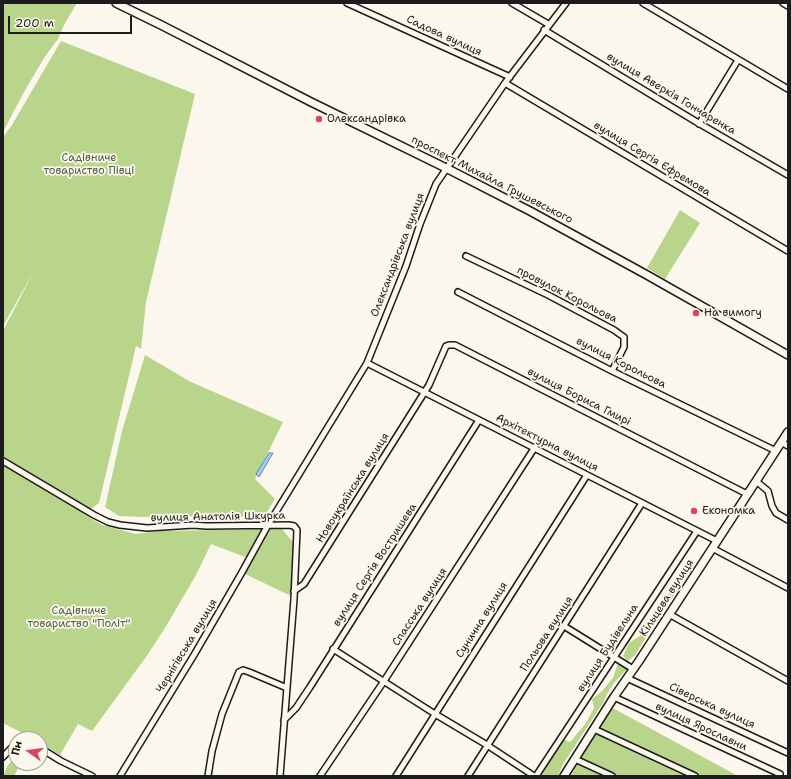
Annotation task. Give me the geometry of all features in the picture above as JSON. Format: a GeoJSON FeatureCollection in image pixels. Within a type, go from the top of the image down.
{"type":"FeatureCollection","features":[{"type":"Feature","properties":{"kind":"street","name":"проспект Михайла Грушевського"},"geometry":{"type":"LineString","coordinates":[[116,3],[530,211],[788,355]]}},
{"type":"Feature","properties":{"kind":"street","name":"Садова вулиця"},"geometry":{"type":"LineString","coordinates":[[347,3],[510,77]]}},
{"type":"Feature","properties":{"kind":"street"},"geometry":{"type":"LineString","coordinates":[[512,3],[548,24]]}},
{"type":"Feature","properties":{"kind":"street","name":"Олександрівська вулиця"},"geometry":{"type":"LineString","coordinates":[[268,524],[367,362],[406,266],[420,224],[436,184],[505,83],[548,24],[566,3]]}},
{"type":"Feature","properties":{"kind":"street"},"geometry":{"type":"LineString","coordinates":[[643,3],[788,89]]}},
{"type":"Feature","properties":{"kind":"street"},"geometry":{"type":"LineString","coordinates":[[783,3],[788,6]]}},
{"type":"Feature","properties":{"kind":"street","name":"вулиця Аверкія Гончаренка"},"geometry":{"type":"LineString","coordinates":[[544,30],[699,124],[788,175]]}},
{"type":"Feature","properties":{"kind":"street"},"geometry":{"type":"LineString","coordinates":[[699,124],[738,60]]}},
{"type":"Feature","properties":{"kind":"street","name":"вулиця Сергія Єфремова"},"geometry":{"type":"LineString","coordinates":[[505,83],[788,251]]}},
{"type":"Feature","properties":{"kind":"street","name":"провулок Корольова"},"geometry":{"type":"LineString","coordinates":[[466,256],[548,295],[614,330],[624,337],[624,347],[612,371]]}},
{"type":"Feature","properties":{"kind":"street","name":"вулиця Корольова"},"geometry":{"type":"LineString","coordinates":[[458,292],[612,371],[776,451]]}},
{"type":"Feature","properties":{"kind":"street","name":"вулиця Бориса Гмирі"},"geometry":{"type":"LineString","coordinates":[[425,392],[430,385],[446,346],[455,345],[747,494]]}},
{"type":"Feature","properties":{"kind":"street","name":"Архітектурна вулиця"},"geometry":{"type":"LineString","coordinates":[[367,362],[717,541]]}},
{"type":"Feature","properties":{"kind":"street","name":"Новоукраїнська вулиця"},"geometry":{"type":"LineString","coordinates":[[294,591],[304,584],[425,392]]}},
{"type":"Feature","properties":{"kind":"street","name":"вулиця Сергія Востришева"},"geometry":{"type":"LineString","coordinates":[[284,720],[296,708],[479,420]]}},
{"type":"Feature","properties":{"kind":"street","name":"Кільцева вулиця"},"geometry":{"type":"LineString","coordinates":[[564,776],[747,494],[776,451],[785,444],[788,432]]}},
{"type":"Feature","properties":{"kind":"street","name":"Спасська вулиця"},"geometry":{"type":"LineString","coordinates":[[320,776],[384,681],[535,447]]}},
{"type":"Feature","properties":{"kind":"street","name":"вулиця Анатолія Шкурка"},"geometry":{"type":"LineString","coordinates":[[3,462],[94,515],[108,522],[120,525],[147,528],[193,525],[289,524],[294,526],[297,530],[294,591],[280,776]]}},
{"type":"Feature","properties":{"kind":"street","name":"Сунична вулиця"},"geometry":{"type":"LineString","coordinates":[[396,776],[587,475]]}},
{"type":"Feature","properties":{"kind":"street"},"geometry":{"type":"LineString","coordinates":[[756,481],[768,491],[772,506],[776,513],[788,520]]}},
{"type":"Feature","properties":{"kind":"street","name":"Польова вулиця"},"geometry":{"type":"LineString","coordinates":[[468,776],[642,503]]}},
{"type":"Feature","properties":{"kind":"street","name":"Чернігівська вулиця"},"geometry":{"type":"LineString","coordinates":[[120,776],[198,648],[268,524]]}},
{"type":"Feature","properties":{"kind":"street","name":"вулиця Будівельна"},"geometry":{"type":"LineString","coordinates":[[535,776],[697,531]]}},
{"type":"Feature","properties":{"kind":"street"},"geometry":{"type":"LineString","coordinates":[[712,548],[788,588]]}},
{"type":"Feature","properties":{"kind":"street"},"geometry":{"type":"LineString","coordinates":[[669,614],[788,681]]}},
{"type":"Feature","properties":{"kind":"street"},"geometry":{"type":"LineString","coordinates":[[564,626],[633,669]]}},
{"type":"Feature","properties":{"kind":"street"},"geometry":{"type":"LineString","coordinates":[[333,649],[434,714],[487,745],[535,776]]}},
{"type":"Feature","properties":{"kind":"street"},"geometry":{"type":"LineString","coordinates":[[208,776],[212,751],[222,714],[239,672],[243,670],[287,688]]}},
{"type":"Feature","properties":{"kind":"street","name":"Сіверська вулиця"},"geometry":{"type":"LineString","coordinates":[[627,678],[788,753]]}},
{"type":"Feature","properties":{"kind":"street","name":"вулиця Ярославни"},"geometry":{"type":"LineString","coordinates":[[614,697],[780,774]]}},
{"type":"Feature","properties":{"kind":"street"},"geometry":{"type":"LineString","coordinates":[[594,729],[695,776]]}},
{"type":"Feature","properties":{"kind":"street"},"geometry":{"type":"LineString","coordinates":[[48,753],[92,776]]}},
{"type":"Feature","properties":{"kind":"street"},"geometry":{"type":"LineString","coordinates":[[575,759],[612,776]]}},
{"type":"Feature","properties":{"kind":"green space"},"geometry":{"type":"Polygon","coordinates":[[[3,3],[77,3],[64,25],[58,39],[44,58],[24,92],[3,132],[3,3]]]}},
{"type":"Feature","properties":{"kind":"green space","name":"Садівниче товариство Півці"},"geometry":{"type":"Polygon","coordinates":[[[61,41],[195,94],[146,302],[141,349],[136,346],[99,503],[84,514],[102,525],[136,534],[159,531],[282,529],[292,541],[295,548],[291,596],[245,574],[253,560],[211,544],[196,575],[146,657],[92,731],[78,724],[60,755],[48,748],[48,731],[18,731],[3,723],[3,331],[34,271],[3,326],[3,137],[12,125],[61,41]]]}},
{"type":"Feature","properties":{"kind":"green space"},"geometry":{"type":"Polygon","coordinates":[[[680,210],[700,223],[665,279],[647,268],[680,210]]]}},
{"type":"Feature","properties":{"kind":"green space"},"geometry":{"type":"Polygon","coordinates":[[[145,355],[191,382],[283,422],[255,479],[275,499],[264,517],[119,516],[105,507],[122,431],[145,355]]]}},
{"type":"Feature","properties":{"kind":"green space"},"geometry":{"type":"Polygon","coordinates":[[[689,565],[691,569],[664,610],[661,608],[667,599],[669,592],[678,584],[680,578],[685,573],[689,565]]]}},
{"type":"Feature","properties":{"kind":"green space"},"geometry":{"type":"Polygon","coordinates":[[[657,619],[635,655],[628,661],[623,656],[629,643],[644,633],[645,625],[657,619]]]}},
{"type":"Feature","properties":{"kind":"green space"},"geometry":{"type":"Polygon","coordinates":[[[618,663],[627,669],[614,683],[603,703],[563,764],[558,776],[540,776],[563,739],[570,742],[586,723],[594,708],[592,699],[602,691],[613,678],[618,663]]]}},
{"type":"Feature","properties":{"kind":"green space"},"geometry":{"type":"Polygon","coordinates":[[[609,706],[738,776],[571,776],[609,706]]]}},
{"type":"Feature","properties":{"kind":"green space"},"geometry":{"type":"Polygon","coordinates":[[[8,765],[8,771],[17,771],[14,776],[3,776],[8,765]]]}},
{"type":"Feature","properties":{"kind":"water"},"geometry":{"type":"Polygon","coordinates":[[[269,453],[273,453],[259,477],[256,474],[269,453]]]}},
{"type":"Feature","properties":{"kind":"place","name":"Олександрівка"},"geometry":{"type":"Point","coordinates":[319,119]}},
{"type":"Feature","properties":{"kind":"place","name":"На вимогу"},"geometry":{"type":"Point","coordinates":[696,313]}},
{"type":"Feature","properties":{"kind":"place","name":"Економка"},"geometry":{"type":"Point","coordinates":[694,511]}},
{"type":"Feature","properties":{"kind":"park label","name":"Садівниче товариство \"Політ\""},"geometry":{"type":"Point","coordinates":[79,617]}}]}
